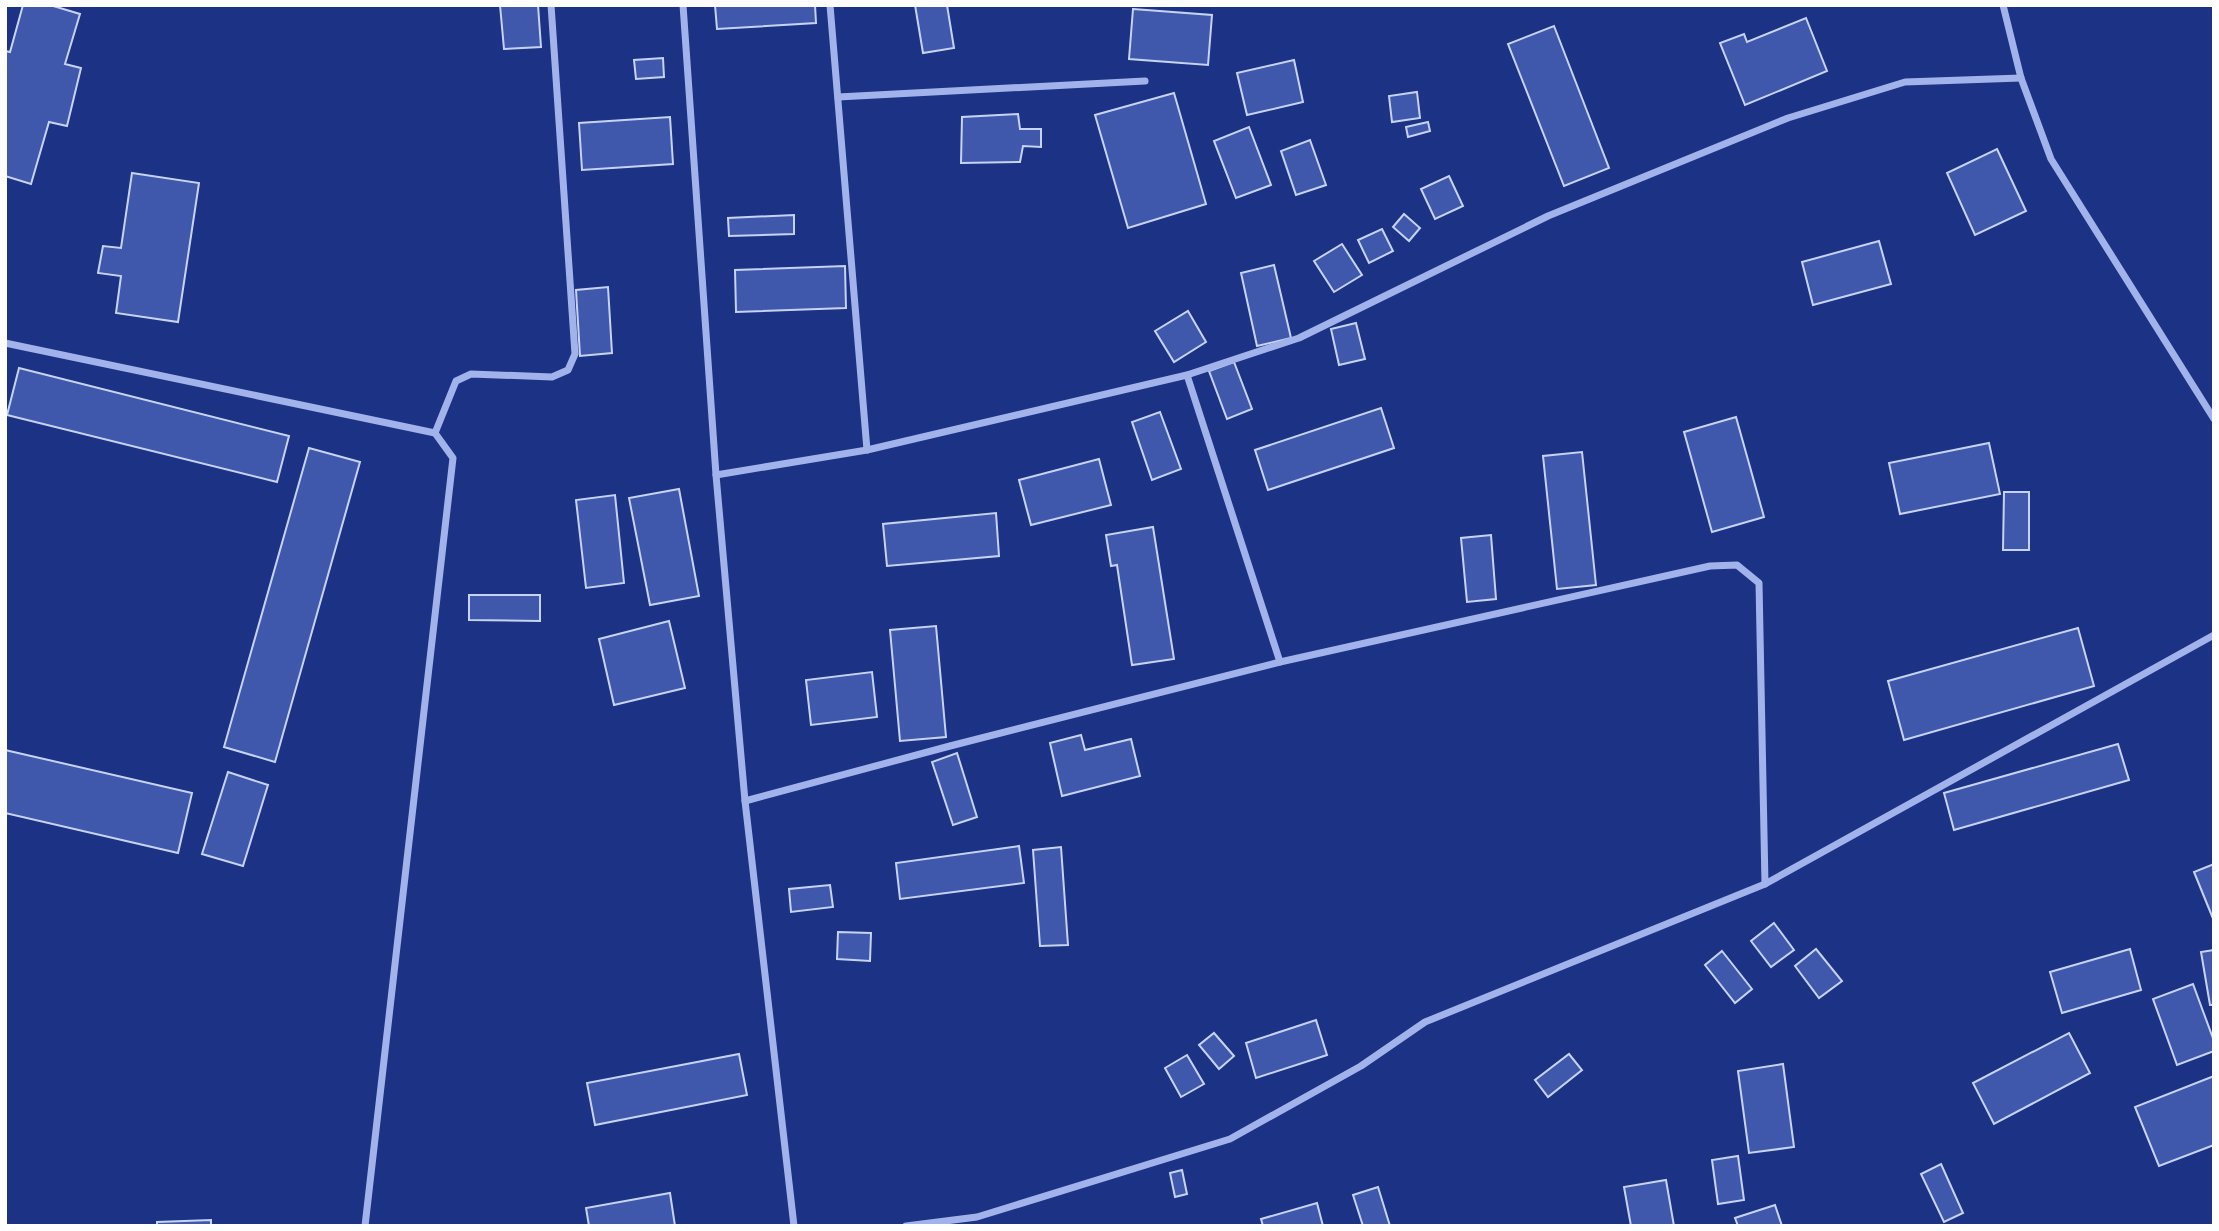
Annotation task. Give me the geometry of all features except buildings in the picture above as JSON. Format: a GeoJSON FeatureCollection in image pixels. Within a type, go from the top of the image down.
{"type":"FeatureCollection","features":[{"type":"Feature","properties":{"kind":"street"},"geometry":{"type":"LineString","coordinates":[[435,433],[456,381],[471,374],[552,377],[568,370],[575,354],[551,5]]}},
{"type":"Feature","properties":{"kind":"street"},"geometry":{"type":"LineString","coordinates":[[683,5],[716,475],[745,801],[794,1226]]}},
{"type":"Feature","properties":{"kind":"street"},"geometry":{"type":"LineString","coordinates":[[830,5],[867,450]]}},
{"type":"Feature","properties":{"kind":"street"},"geometry":{"type":"LineString","coordinates":[[2003,5],[2021,78],[2051,159],[2214,419]]}},
{"type":"Feature","properties":{"kind":"street"},"geometry":{"type":"LineString","coordinates":[[716,475],[867,450],[1187,375],[1299,338],[1548,216],[1788,118],[1905,82],[2021,78]]}},
{"type":"Feature","properties":{"kind":"street"},"geometry":{"type":"LineString","coordinates":[[838,97],[1145,80]]}},
{"type":"Feature","properties":{"kind":"street"},"geometry":{"type":"LineString","coordinates":[[5,343],[435,433],[453,458],[365,1226]]}},
{"type":"Feature","properties":{"kind":"street"},"geometry":{"type":"LineString","coordinates":[[1187,375],[1280,662]]}},
{"type":"Feature","properties":{"kind":"street"},"geometry":{"type":"LineString","coordinates":[[745,801],[1280,662],[1710,566],[1737,565],[1759,583],[1765,884]]}},
{"type":"Feature","properties":{"kind":"street"},"geometry":{"type":"LineString","coordinates":[[906,1226],[977,1217],[1230,1139],[1361,1066],[1426,1022],[1765,884],[2214,635]]}},
{"type":"Feature","properties":{"kind":"street"},"geometry":{"type":"LineString","coordinates":[[977,1217],[982,1226]]}}]}
